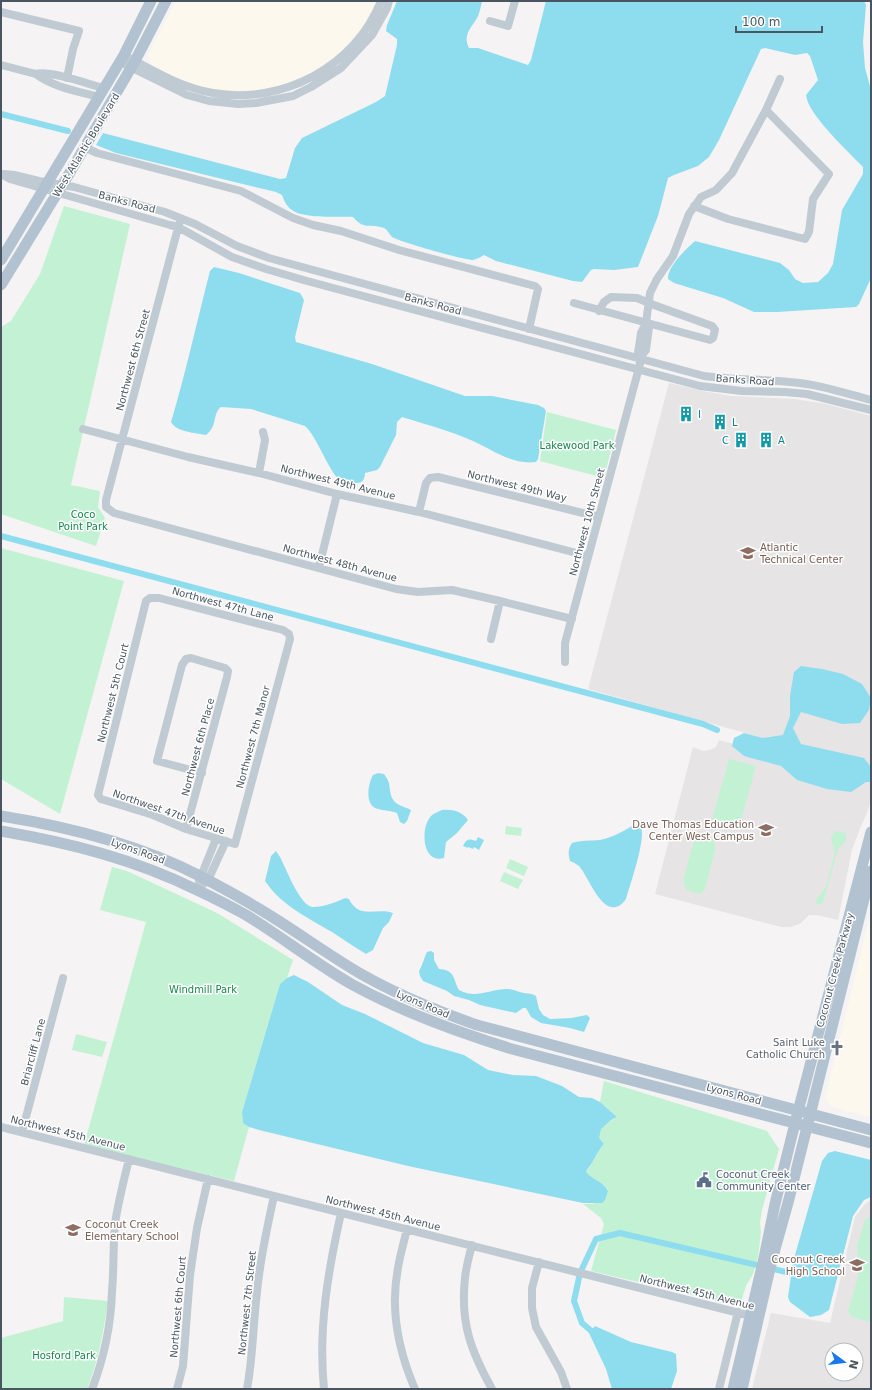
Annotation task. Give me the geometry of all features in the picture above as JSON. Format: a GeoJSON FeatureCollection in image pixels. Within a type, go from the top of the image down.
{"type":"FeatureCollection","features":[{"type":"Feature","properties":{"kind":"main road","name":"West Atlantic Boulevard"},"geometry":{"type":"LineString","coordinates":[[1,260],[122,58],[151,1]]}},
{"type":"Feature","properties":{"kind":"main road","name":"West Atlantic Boulevard"},"geometry":{"type":"LineString","coordinates":[[1,285],[60,189],[133,64],[166,1]]}},
{"type":"Feature","properties":{"kind":"main road","name":"Lyons Road"},"geometry":{"type":"LineString","coordinates":[[1,816],[64,828],[106,839],[161,858],[204,878],[255,906],[361,974],[396,992],[443,1013],[477,1025],[871,1130]]}},
{"type":"Feature","properties":{"kind":"main road","name":"Lyons Road"},"geometry":{"type":"LineString","coordinates":[[1,831],[48,839],[101,852],[148,869],[197,890],[245,915],[329,970],[389,1004],[471,1037],[871,1143]]}},
{"type":"Feature","properties":{"kind":"main road","name":"Coconut Creek Parkway"},"geometry":{"type":"LineString","coordinates":[[768,1259],[775,1204],[871,832]]}},
{"type":"Feature","properties":{"kind":"main road","name":"Coconut Creek Parkway"},"geometry":{"type":"LineString","coordinates":[[742,1389],[763,1279],[768,1259],[789,1199],[806,1126],[871,871]]}},
{"type":"Feature","properties":{"kind":"main road","name":"Coconut Creek Parkway"},"geometry":{"type":"LineString","coordinates":[[733,1389],[755,1317]]}},
{"type":"Feature","properties":{"kind":"street"},"geometry":{"type":"LineString","coordinates":[[309,84],[338,60],[365,31],[381,1]]}},
{"type":"Feature","properties":{"kind":"street"},"geometry":{"type":"LineString","coordinates":[[122,58],[171,80],[212,93],[240,96],[269,93],[309,84],[341,68],[372,35],[387,8],[389,1]]}},
{"type":"Feature","properties":{"kind":"street"},"geometry":{"type":"LineString","coordinates":[[490,21],[508,26],[515,1]]}},
{"type":"Feature","properties":{"kind":"street"},"geometry":{"type":"LineString","coordinates":[[1,12],[79,31],[73,49],[67,78]]}},
{"type":"Feature","properties":{"kind":"street"},"geometry":{"type":"LineString","coordinates":[[1,65],[36,74],[42,79],[53,84],[101,92]]}},
{"type":"Feature","properties":{"kind":"street"},"geometry":{"type":"LineString","coordinates":[[36,74],[41,72],[67,78],[101,92]]}},
{"type":"Feature","properties":{"kind":"street"},"geometry":{"type":"LineString","coordinates":[[639,364],[646,350],[649,327],[646,323],[650,292],[673,256],[689,214],[694,206],[701,197],[716,190],[732,173],[766,110],[780,79]]}},
{"type":"Feature","properties":{"kind":"street"},"geometry":{"type":"LineString","coordinates":[[694,206],[728,219],[805,239],[809,232],[814,199],[829,174],[766,110]]}},
{"type":"Feature","properties":{"kind":"street"},"geometry":{"type":"LineString","coordinates":[[84,147],[97,152],[241,191],[293,218],[313,225],[341,231],[399,250],[535,286],[538,289],[529,329]]}},
{"type":"Feature","properties":{"kind":"street","name":"Banks Road"},"geometry":{"type":"LineString","coordinates":[[1,174],[10,179],[146,206],[182,218],[237,246],[269,258],[529,329],[714,388],[807,394],[871,410]]}},
{"type":"Feature","properties":{"kind":"street","name":"Banks Road"},"geometry":{"type":"LineString","coordinates":[[60,189],[178,227],[239,260],[307,281],[639,364],[725,379],[809,384],[871,400]]}},
{"type":"Feature","properties":{"kind":"street","name":"Northwest 6th Street"},"geometry":{"type":"LineString","coordinates":[[106,507],[106,500],[122,439],[178,227],[182,218]]}},
{"type":"Feature","properties":{"kind":"street"},"geometry":{"type":"LineString","coordinates":[[239,260],[257,262],[294,272],[300,267]]}},
{"type":"Feature","properties":{"kind":"street"},"geometry":{"type":"LineString","coordinates":[[574,304],[600,311],[710,340],[713,338],[715,330],[712,326],[637,298],[611,297],[604,302],[600,311]]}},
{"type":"Feature","properties":{"kind":"street","name":"Northwest 10th Street"},"geometry":{"type":"LineString","coordinates":[[565,662],[565,643],[639,364]]}},
{"type":"Feature","properties":{"kind":"street","name":"Northwest 49th Avenue"},"geometry":{"type":"LineString","coordinates":[[84,428],[188,457],[259,473],[337,494],[419,512],[588,556]]}},
{"type":"Feature","properties":{"kind":"street"},"geometry":{"type":"LineString","coordinates":[[259,473],[265,440],[263,432]]}},
{"type":"Feature","properties":{"kind":"street","name":"Northwest 49th Way"},"geometry":{"type":"LineString","coordinates":[[419,512],[426,483],[430,478],[438,476],[598,517]]}},
{"type":"Feature","properties":{"kind":"street"},"geometry":{"type":"LineString","coordinates":[[319,567],[337,494]]}},
{"type":"Feature","properties":{"kind":"street","name":"Northwest 48th Avenue"},"geometry":{"type":"LineString","coordinates":[[106,507],[114,512],[396,588],[418,592],[452,590],[500,600],[572,619]]}},
{"type":"Feature","properties":{"kind":"street","name":"Northwest 47th Lane"},"geometry":{"type":"LineString","coordinates":[[150,598],[159,598],[283,630],[289,634]]}},
{"type":"Feature","properties":{"kind":"street","name":"Northwest 5th Court"},"geometry":{"type":"LineString","coordinates":[[98,795],[146,602],[150,598]]}},
{"type":"Feature","properties":{"kind":"street"},"geometry":{"type":"LineString","coordinates":[[491,639],[500,600]]}},
{"type":"Feature","properties":{"kind":"street","name":"Northwest 7th Manor"},"geometry":{"type":"LineString","coordinates":[[235,844],[290,639],[289,634]]}},
{"type":"Feature","properties":{"kind":"street","name":"Northwest 6th Place"},"geometry":{"type":"LineString","coordinates":[[186,828],[202,773],[228,671],[225,668],[191,658],[186,659],[182,665],[158,761],[202,773]]}},
{"type":"Feature","properties":{"kind":"street","name":"Northwest 47th Avenue"},"geometry":{"type":"LineString","coordinates":[[98,795],[102,799],[153,815],[216,839],[235,844]]}},
{"type":"Feature","properties":{"kind":"street"},"geometry":{"type":"LineString","coordinates":[[204,878],[216,839]]}},
{"type":"Feature","properties":{"kind":"street"},"geometry":{"type":"LineString","coordinates":[[197,890],[226,842]]}},
{"type":"Feature","properties":{"kind":"street","name":"Briarcliff Lane"},"geometry":{"type":"LineString","coordinates":[[22,1132],[63,978]]}},
{"type":"Feature","properties":{"kind":"street","name":"Northwest 45th Avenue"},"geometry":{"type":"LineString","coordinates":[[1,1127],[755,1317]]}},
{"type":"Feature","properties":{"kind":"street"},"geometry":{"type":"LineString","coordinates":[[92,1389],[97,1377],[110,1323],[115,1224],[120,1193],[129,1159]]}},
{"type":"Feature","properties":{"kind":"street","name":"Northwest 6th Court"},"geometry":{"type":"LineString","coordinates":[[177,1389],[183,1366],[191,1269],[197,1228],[208,1179]]}},
{"type":"Feature","properties":{"kind":"street","name":"Northwest 7th Street"},"geometry":{"type":"LineString","coordinates":[[247,1389],[251,1369],[257,1292],[262,1252],[274,1196]]}},
{"type":"Feature","properties":{"kind":"street"},"geometry":{"type":"LineString","coordinates":[[324,1389],[322,1337],[325,1297],[340,1212]]}},
{"type":"Feature","properties":{"kind":"street"},"geometry":{"type":"LineString","coordinates":[[407,1229],[397,1269],[395,1303],[399,1337],[406,1367],[415,1389]]}},
{"type":"Feature","properties":{"kind":"street"},"geometry":{"type":"LineString","coordinates":[[472,1245],[465,1278],[463,1309],[468,1337],[479,1366],[492,1389]]}},
{"type":"Feature","properties":{"kind":"street"},"geometry":{"type":"LineString","coordinates":[[539,1262],[532,1288],[532,1308],[536,1327],[561,1372],[567,1389]]}},
{"type":"Feature","properties":{"kind":"street"},"geometry":{"type":"LineString","coordinates":[[719,1389],[738,1312]]}},
{"type":"Feature","properties":{"kind":"shaded area"},"geometry":{"type":"Polygon","coordinates":[[[176,1],[377,1],[361,29],[337,55],[313,72],[282,85],[253,91],[221,91],[199,87],[152,65],[148,55],[176,1]]]}},
{"type":"Feature","properties":{"kind":"shaded area","name":"Atlantic Technical Center"},"geometry":{"type":"Polygon","coordinates":[[[669,383],[731,396],[795,399],[826,404],[871,416],[871,768],[588,689],[669,383]]]}},
{"type":"Feature","properties":{"kind":"shaded area","name":"Dave Thomas Education Center West Campus"},"geometry":{"type":"Polygon","coordinates":[[[719,740],[871,782],[871,800],[852,850],[838,920],[817,915],[809,915],[801,923],[791,927],[781,927],[655,894],[693,747],[703,751],[710,750],[716,747],[719,740]]]}},
{"type":"Feature","properties":{"kind":"shaded area"},"geometry":{"type":"Polygon","coordinates":[[[871,912],[871,1117],[832,1107],[825,1099],[871,912]]]}},
{"type":"Feature","properties":{"kind":"shaded area","name":"Coconut Creek High School"},"geometry":{"type":"Polygon","coordinates":[[[871,1200],[871,1389],[752,1389],[771,1313],[830,1323],[855,1217],[864,1205],[871,1200]]]}},
{"type":"Feature","properties":{"kind":"green space","name":"Coco Point Park"},"geometry":{"type":"Polygon","coordinates":[[[64,206],[130,224],[71,485],[100,491],[98,507],[105,518],[96,546],[1,514],[1,327],[11,321],[40,274],[64,206]]]}},
{"type":"Feature","properties":{"kind":"green space","name":"Lakewood Park"},"geometry":{"type":"Polygon","coordinates":[[[547,412],[616,430],[604,478],[540,461],[547,412]]]}},
{"type":"Feature","properties":{"kind":"green space"},"geometry":{"type":"Polygon","coordinates":[[[1,548],[124,581],[60,814],[1,779],[1,548]]]}},
{"type":"Feature","properties":{"kind":"green space"},"geometry":{"type":"Polygon","coordinates":[[[729,759],[756,766],[739,827],[712,820],[729,759]]]}},
{"type":"Feature","properties":{"kind":"green space"},"geometry":{"type":"Polygon","coordinates":[[[506,826],[522,828],[521,836],[505,834],[506,826]]]}},
{"type":"Feature","properties":{"kind":"green space"},"geometry":{"type":"Polygon","coordinates":[[[837,831],[845,833],[846,841],[838,849],[823,902],[820,905],[816,903],[816,900],[826,887],[835,852],[831,838],[833,833],[837,831]]]}},
{"type":"Feature","properties":{"kind":"green space"},"geometry":{"type":"Polygon","coordinates":[[[705,835],[710,837],[713,841],[715,850],[705,889],[700,894],[687,890],[684,885],[684,877],[693,844],[696,839],[705,835]]]}},
{"type":"Feature","properties":{"kind":"green space"},"geometry":{"type":"Polygon","coordinates":[[[510,859],[528,867],[524,876],[506,868],[510,859]]]}},
{"type":"Feature","properties":{"kind":"green space","name":"Windmill Park"},"geometry":{"type":"Polygon","coordinates":[[[112,867],[127,871],[217,913],[293,960],[287,978],[280,984],[242,1112],[243,1123],[249,1127],[234,1181],[84,1145],[146,922],[100,910],[112,867]]]}},
{"type":"Feature","properties":{"kind":"green space"},"geometry":{"type":"Polygon","coordinates":[[[504,872],[523,880],[518,889],[500,881],[504,872]]]}},
{"type":"Feature","properties":{"kind":"green space"},"geometry":{"type":"Polygon","coordinates":[[[76,1034],[107,1042],[102,1057],[72,1050],[76,1034]]]}},
{"type":"Feature","properties":{"kind":"green space"},"geometry":{"type":"Polygon","coordinates":[[[604,1081],[767,1131],[779,1149],[762,1210],[758,1257],[753,1274],[746,1286],[741,1302],[732,1304],[591,1271],[604,1224],[601,1218],[583,1204],[593,1204],[608,1191],[603,1185],[586,1172],[604,1144],[598,1138],[601,1129],[617,1117],[600,1102],[604,1081]]]}},
{"type":"Feature","properties":{"kind":"green space"},"geometry":{"type":"Polygon","coordinates":[[[871,1216],[871,1322],[852,1317],[848,1311],[858,1277],[857,1246],[865,1220],[871,1216]]]}},
{"type":"Feature","properties":{"kind":"green space","name":"Hosford Park"},"geometry":{"type":"Polygon","coordinates":[[[64,1297],[108,1301],[98,1356],[87,1389],[1,1389],[1,1338],[63,1321],[64,1297]]]}},
{"type":"Feature","properties":{"kind":"water"},"geometry":{"type":"Polygon","coordinates":[[[397,1],[482,1],[478,16],[467,35],[467,43],[469,48],[478,48],[528,65],[531,60],[546,1],[864,1],[866,5],[863,42],[865,68],[871,90],[871,278],[859,304],[856,307],[754,312],[723,298],[674,283],[668,279],[674,264],[682,253],[695,241],[780,263],[789,270],[795,279],[803,283],[818,282],[828,273],[833,264],[842,210],[863,174],[863,167],[821,122],[808,103],[806,95],[818,80],[810,56],[807,53],[795,55],[765,48],[761,49],[719,140],[709,157],[698,166],[668,178],[658,216],[638,267],[614,270],[594,269],[591,270],[582,282],[496,261],[484,255],[473,260],[407,243],[392,237],[384,228],[361,224],[353,217],[304,215],[292,210],[282,195],[276,192],[116,153],[96,145],[103,133],[280,179],[286,178],[295,148],[302,138],[376,102],[385,96],[397,45],[397,39],[386,31],[397,1]]]}},
{"type":"Feature","properties":{"kind":"water"},"geometry":{"type":"Polygon","coordinates":[[[214,267],[239,273],[300,293],[304,300],[295,337],[296,342],[372,364],[465,396],[492,396],[538,405],[544,408],[546,411],[538,459],[536,462],[527,462],[511,459],[456,434],[402,417],[397,422],[396,435],[380,467],[377,470],[365,473],[361,482],[351,483],[341,481],[332,471],[310,431],[305,426],[251,409],[221,407],[218,410],[210,432],[206,435],[187,432],[177,428],[171,422],[187,365],[210,271],[214,267]]]}},
{"type":"Feature","properties":{"kind":"water"},"geometry":{"type":"Polygon","coordinates":[[[801,666],[843,674],[862,684],[871,698],[869,710],[860,723],[842,724],[801,712],[793,728],[801,744],[864,758],[871,767],[870,782],[866,782],[851,792],[827,789],[797,780],[781,766],[744,756],[732,746],[734,738],[744,733],[763,738],[783,735],[790,716],[790,696],[794,672],[801,666]]]}},
{"type":"Feature","properties":{"kind":"water"},"geometry":{"type":"Polygon","coordinates":[[[378,773],[384,774],[387,778],[394,801],[411,810],[407,821],[404,824],[400,822],[397,813],[378,809],[371,804],[368,794],[370,784],[373,775],[378,773]]]}},
{"type":"Feature","properties":{"kind":"water"},"geometry":{"type":"Polygon","coordinates":[[[442,810],[456,811],[463,814],[468,820],[457,833],[446,842],[444,858],[437,858],[431,856],[427,851],[424,836],[427,821],[435,813],[442,810]]]}},
{"type":"Feature","properties":{"kind":"water"},"geometry":{"type":"Polygon","coordinates":[[[632,826],[641,828],[642,834],[640,852],[626,899],[619,906],[612,907],[606,905],[600,899],[581,868],[577,864],[570,861],[569,849],[572,843],[604,839],[632,826]]]}},
{"type":"Feature","properties":{"kind":"water"},"geometry":{"type":"Polygon","coordinates":[[[478,837],[484,840],[479,850],[474,847],[473,849],[463,846],[465,842],[470,839],[476,841],[478,837]]]}},
{"type":"Feature","properties":{"kind":"water"},"geometry":{"type":"Polygon","coordinates":[[[276,851],[298,893],[307,904],[312,907],[319,907],[345,898],[349,899],[353,905],[363,911],[393,913],[389,922],[383,928],[373,950],[366,954],[304,916],[271,890],[265,881],[271,856],[276,851]]]}},
{"type":"Feature","properties":{"kind":"water"},"geometry":{"type":"Polygon","coordinates":[[[431,951],[434,953],[434,960],[439,969],[451,973],[459,990],[465,993],[476,994],[508,989],[533,994],[536,996],[539,1009],[543,1015],[550,1019],[571,1018],[587,1015],[590,1018],[584,1032],[541,1023],[531,1017],[526,1008],[523,1008],[516,1013],[480,1005],[454,996],[447,991],[423,981],[419,971],[427,952],[431,951]]]}},
{"type":"Feature","properties":{"kind":"water"},"geometry":{"type":"Polygon","coordinates":[[[294,975],[308,982],[342,1005],[365,1014],[423,1043],[464,1055],[488,1070],[513,1075],[536,1076],[562,1086],[579,1097],[592,1098],[600,1102],[617,1117],[601,1129],[599,1138],[604,1144],[586,1172],[606,1188],[608,1191],[605,1200],[602,1203],[583,1203],[408,1166],[259,1130],[249,1127],[243,1123],[242,1112],[280,984],[287,978],[294,975]]]}},
{"type":"Feature","properties":{"kind":"water"},"geometry":{"type":"Polygon","coordinates":[[[835,1151],[871,1160],[871,1197],[864,1200],[853,1216],[829,1310],[821,1315],[810,1317],[790,1302],[788,1297],[793,1262],[822,1161],[828,1153],[835,1151]]]}},
{"type":"Feature","properties":{"kind":"water"},"geometry":{"type":"Polygon","coordinates":[[[595,1326],[631,1342],[676,1354],[677,1371],[671,1389],[612,1389],[606,1369],[589,1333],[595,1326]]]}},
{"type":"Feature","properties":{"kind":"waterway"},"geometry":{"type":"LineString","coordinates":[[1,114],[68,131]]}},
{"type":"Feature","properties":{"kind":"waterway"},"geometry":{"type":"LineString","coordinates":[[1,536],[703,724],[717,730]]}},
{"type":"Feature","properties":{"kind":"waterway"},"geometry":{"type":"LineString","coordinates":[[596,1335],[582,1323],[574,1301],[580,1273],[596,1239],[620,1233],[799,1275]]}},
{"type":"Feature","properties":{"kind":"place","name":"I"},"geometry":{"type":"Point","coordinates":[686,414]}},
{"type":"Feature","properties":{"kind":"place","name":"L"},"geometry":{"type":"Point","coordinates":[720,422]}},
{"type":"Feature","properties":{"kind":"place","name":"C"},"geometry":{"type":"Point","coordinates":[741,440]}},
{"type":"Feature","properties":{"kind":"place","name":"A"},"geometry":{"type":"Point","coordinates":[766,440]}},
{"type":"Feature","properties":{"kind":"place","name":"Atlantic Technical Center"},"geometry":{"type":"Point","coordinates":[748,553]}},
{"type":"Feature","properties":{"kind":"place","name":"Dave Thomas Education Center West Campus"},"geometry":{"type":"Point","coordinates":[766,830]}},
{"type":"Feature","properties":{"kind":"place","name":"Saint Luke Catholic Church"},"geometry":{"type":"Point","coordinates":[837,1048]}},
{"type":"Feature","properties":{"kind":"place","name":"Coconut Creek Community Center"},"geometry":{"type":"Point","coordinates":[704,1180]}},
{"type":"Feature","properties":{"kind":"place","name":"Coconut Creek Elementary School"},"geometry":{"type":"Point","coordinates":[73,1230]}},
{"type":"Feature","properties":{"kind":"place","name":"Coconut Creek High School"},"geometry":{"type":"Point","coordinates":[857,1265]}}]}
